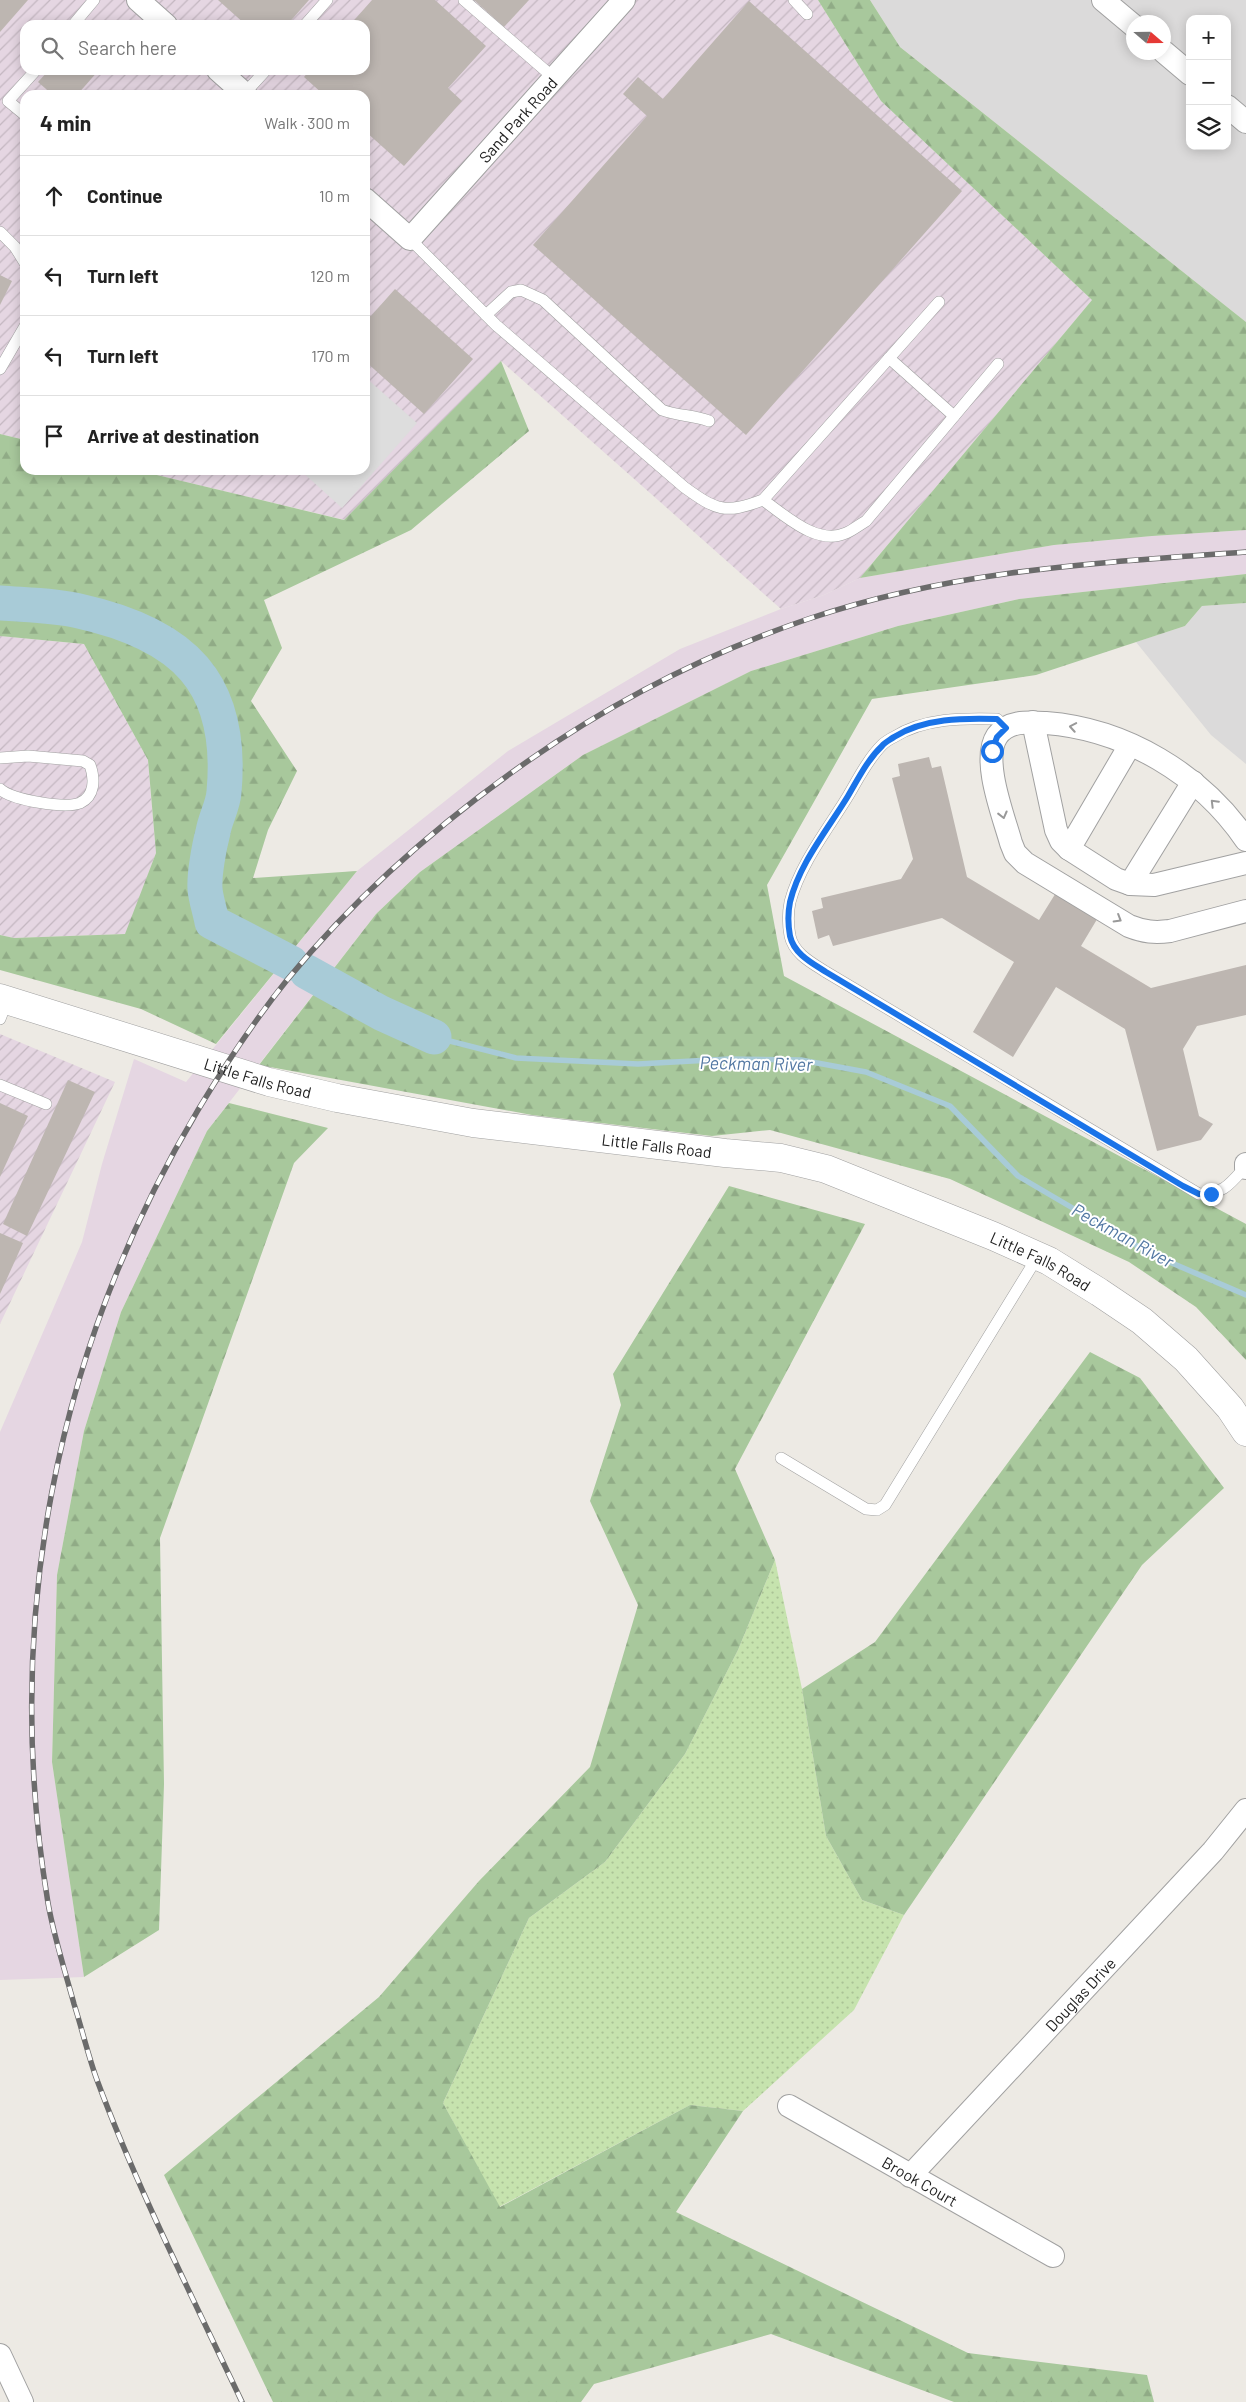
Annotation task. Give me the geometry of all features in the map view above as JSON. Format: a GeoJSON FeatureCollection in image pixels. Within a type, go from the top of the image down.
{"type":"FeatureCollection","features":[{"type":"Feature","properties":{"kind":"street"},"geometry":{"type":"LineString","coordinates":[[138,0],[160,20]]}},
{"type":"Feature","properties":{"kind":"street","name":"Sand Park Road"},"geometry":{"type":"LineString","coordinates":[[410,239],[624,0]]}},
{"type":"Feature","properties":{"kind":"street"},"geometry":{"type":"LineString","coordinates":[[1102,0],[1126,20]]}},
{"type":"Feature","properties":{"kind":"street"},"geometry":{"type":"LineString","coordinates":[[1171,58],[1186,71]]}},
{"type":"Feature","properties":{"kind":"street"},"geometry":{"type":"LineString","coordinates":[[223,75],[240,90]]}},
{"type":"Feature","properties":{"kind":"street"},"geometry":{"type":"LineString","coordinates":[[1231,109],[1246,122]]}},
{"type":"Feature","properties":{"kind":"street"},"geometry":{"type":"LineString","coordinates":[[370,203],[410,239]]}},
{"type":"Feature","properties":{"kind":"street"},"geometry":{"type":"LineString","coordinates":[[1033,722],[1056,830],[1061,841],[1069,849],[1116,878],[1130,884],[1154,885],[1246,863]]}},
{"type":"Feature","properties":{"kind":"street"},"geometry":{"type":"LineString","coordinates":[[1246,840],[1225,813],[1192,782],[1163,762],[1130,745],[1086,729],[1033,722],[1017,723],[1006,728],[997,737],[991,765],[1010,843],[1015,853],[1025,863],[1130,926],[1143,931],[1158,933],[1170,931],[1246,911]]}},
{"type":"Feature","properties":{"kind":"street"},"geometry":{"type":"LineString","coordinates":[[1069,849],[1130,745]]}},
{"type":"Feature","properties":{"kind":"street"},"geometry":{"type":"LineString","coordinates":[[1130,884],[1192,782]]}},
{"type":"Feature","properties":{"kind":"street","name":"Little Falls Road"},"geometry":{"type":"LineString","coordinates":[[2,1006],[260,1079],[337,1098],[473,1123],[725,1154],[781,1158],[826,1168],[1038,1256],[1099,1292],[1142,1321],[1186,1359],[1230,1408],[1246,1432]]}},
{"type":"Feature","properties":{"kind":"street","name":"Douglas Drive"},"geometry":{"type":"LineString","coordinates":[[910,2176],[1213,1851],[1246,1810]]}},
{"type":"Feature","properties":{"kind":"street","name":"Brook Court"},"geometry":{"type":"LineString","coordinates":[[789,2106],[1053,2256]]}},
{"type":"Feature","properties":{"kind":"street"},"geometry":{"type":"LineString","coordinates":[[0,2355],[22,2402]]}},
{"type":"Feature","properties":{"kind":"lane"},"geometry":{"type":"LineString","coordinates":[[77,20],[94,0]]}},
{"type":"Feature","properties":{"kind":"lane"},"geometry":{"type":"LineString","coordinates":[[309,20],[327,0]]}},
{"type":"Feature","properties":{"kind":"lane"},"geometry":{"type":"LineString","coordinates":[[464,0],[554,78]]}},
{"type":"Feature","properties":{"kind":"lane"},"geometry":{"type":"LineString","coordinates":[[794,0],[807,14]]}},
{"type":"Feature","properties":{"kind":"lane"},"geometry":{"type":"LineString","coordinates":[[20,111],[8,101],[31,75]]}},
{"type":"Feature","properties":{"kind":"lane"},"geometry":{"type":"LineString","coordinates":[[249,90],[262,75]]}},
{"type":"Feature","properties":{"kind":"lane"},"geometry":{"type":"LineString","coordinates":[[0,232],[20,256]]}},
{"type":"Feature","properties":{"kind":"lane"},"geometry":{"type":"LineString","coordinates":[[410,239],[486,315],[684,488],[706,503],[724,510],[745,507],[763,500],[939,302]]}},
{"type":"Feature","properties":{"kind":"lane"},"geometry":{"type":"LineString","coordinates":[[486,315],[511,292],[521,290],[543,300],[662,410],[709,421]]}},
{"type":"Feature","properties":{"kind":"lane"},"geometry":{"type":"LineString","coordinates":[[0,370],[20,335]]}},
{"type":"Feature","properties":{"kind":"lane"},"geometry":{"type":"LineString","coordinates":[[889,358],[954,416]]}},
{"type":"Feature","properties":{"kind":"lane"},"geometry":{"type":"LineString","coordinates":[[763,500],[812,532],[828,538],[846,533],[866,521],[998,364]]}},
{"type":"Feature","properties":{"kind":"lane"},"geometry":{"type":"LineString","coordinates":[[1006,728],[997,719],[944,720],[916,727],[882,745],[869,762],[809,859],[798,881],[790,902],[789,914],[790,937],[794,946],[801,954],[826,972],[1199,1194],[1211,1194],[1224,1190],[1246,1166]]}},
{"type":"Feature","properties":{"kind":"lane"},"geometry":{"type":"LineString","coordinates":[[0,758],[28,756],[84,760],[90,765],[94,784],[89,796],[79,803],[22,800],[6,795],[0,789]]}},
{"type":"Feature","properties":{"kind":"lane"},"geometry":{"type":"LineString","coordinates":[[0,1085],[46,1104]]}},
{"type":"Feature","properties":{"kind":"lane"},"geometry":{"type":"LineString","coordinates":[[780,1458],[866,1509],[877,1510],[885,1505],[1038,1256]]}},
{"type":"Feature","properties":{"kind":"shaded area"},"geometry":{"type":"Polygon","coordinates":[[[0,0],[818,0],[881,101],[1092,300],[860,578],[824,595],[781,609],[501,361],[345,520],[157,475],[370,475],[370,90],[20,90],[20,439],[0,434],[0,0]]]}},
{"type":"Feature","properties":{"kind":"shaded area"},"geometry":{"type":"Polygon","coordinates":[[[870,0],[1246,0],[1246,322],[900,47],[870,0]]]}},
{"type":"Feature","properties":{"kind":"shaded area"},"geometry":{"type":"Polygon","coordinates":[[[370,381],[417,423],[342,508],[306,475],[370,475],[370,381]]]}},
{"type":"Feature","properties":{"kind":"shaded area"},"geometry":{"type":"Polygon","coordinates":[[[1246,530],[1246,574],[1019,599],[898,626],[751,671],[583,755],[420,872],[376,914],[207,1131],[121,1312],[84,1431],[57,1575],[52,1762],[84,1977],[0,1980],[0,1432],[82,1242],[102,1164],[134,1059],[186,1082],[357,871],[508,751],[680,649],[781,609],[824,595],[860,578],[1054,545],[1246,530]]]}},
{"type":"Feature","properties":{"kind":"shaded area"},"geometry":{"type":"Polygon","coordinates":[[[1246,603],[1246,764],[1211,735],[1136,642],[1185,626],[1202,606],[1246,603]]]}},
{"type":"Feature","properties":{"kind":"shaded area"},"geometry":{"type":"Polygon","coordinates":[[[0,636],[84,644],[148,760],[156,853],[126,934],[14,938],[0,935],[0,636]]]}},
{"type":"Feature","properties":{"kind":"shaded area"},"geometry":{"type":"Polygon","coordinates":[[[0,1034],[115,1082],[0,1324],[0,1034]]]}},
{"type":"Feature","properties":{"kind":"green space"},"geometry":{"type":"Polygon","coordinates":[[[818,0],[870,0],[900,47],[1246,322],[1246,530],[1054,545],[860,578],[1092,300],[881,101],[818,0]]]}},
{"type":"Feature","properties":{"kind":"green space"},"geometry":{"type":"Polygon","coordinates":[[[501,361],[529,431],[411,530],[264,600],[282,648],[251,701],[297,771],[268,830],[253,878],[357,871],[216,1044],[141,1009],[0,970],[0,935],[14,938],[125,934],[156,853],[148,760],[84,644],[0,636],[0,434],[20,439],[20,475],[157,475],[344,520],[501,361]]]}},
{"type":"Feature","properties":{"kind":"green space"},"geometry":{"type":"Polygon","coordinates":[[[1246,574],[1246,603],[1202,606],[1185,626],[1036,675],[872,699],[767,885],[784,976],[1246,1224],[1246,1360],[1196,1307],[1129,1262],[950,1179],[770,1130],[712,1136],[532,1115],[259,1065],[376,914],[420,872],[583,755],[751,671],[898,626],[1019,599],[1246,574]]]}},
{"type":"Feature","properties":{"kind":"green space"},"geometry":{"type":"Polygon","coordinates":[[[229,1103],[328,1128],[294,1163],[160,1538],[164,1784],[159,1930],[84,1977],[52,1762],[57,1575],[84,1431],[121,1312],[207,1131],[229,1103]]]}},
{"type":"Feature","properties":{"kind":"green space"},"geometry":{"type":"Polygon","coordinates":[[[729,1186],[865,1224],[735,1469],[775,1560],[738,1650],[685,1754],[605,1862],[529,1918],[443,2103],[500,2207],[690,2105],[743,2111],[676,2212],[968,2353],[1147,2375],[1154,2402],[954,2402],[771,2334],[594,2384],[581,2402],[273,2402],[164,2175],[379,1997],[479,1881],[590,1767],[638,1605],[590,1501],[621,1405],[613,1374],[729,1186]]]}},
{"type":"Feature","properties":{"kind":"green space"},"geometry":{"type":"Polygon","coordinates":[[[1090,1352],[1140,1378],[1224,1488],[1142,1565],[904,1915],[862,1900],[826,1836],[802,1689],[875,1642],[1090,1352]]]}},
{"type":"Feature","properties":{"kind":"green space"},"geometry":{"type":"Polygon","coordinates":[[[775,1560],[802,1689],[826,1836],[862,1900],[904,1915],[854,2010],[743,2111],[690,2105],[499,2207],[443,2103],[529,1918],[605,1862],[685,1754],[738,1650],[775,1560]]]}},
{"type":"Feature","properties":{"kind":"building"},"geometry":{"type":"Polygon","coordinates":[[[0,0],[28,0],[0,32],[0,0]]]}},
{"type":"Feature","properties":{"kind":"building"},"geometry":{"type":"Polygon","coordinates":[[[218,0],[309,0],[291,20],[240,20],[218,0]]]}},
{"type":"Feature","properties":{"kind":"building"},"geometry":{"type":"Polygon","coordinates":[[[372,0],[435,0],[486,46],[448,88],[462,101],[404,166],[370,135],[370,90],[318,90],[304,77],[306,75],[370,75],[370,20],[354,20],[372,0]]]}},
{"type":"Feature","properties":{"kind":"building"},"geometry":{"type":"Polygon","coordinates":[[[474,0],[529,0],[504,27],[474,0]]]}},
{"type":"Feature","properties":{"kind":"building"},"geometry":{"type":"Polygon","coordinates":[[[749,1],[962,191],[746,435],[533,245],[647,116],[623,94],[638,77],[663,99],[749,1]]]}},
{"type":"Feature","properties":{"kind":"building"},"geometry":{"type":"Polygon","coordinates":[[[44,75],[95,75],[81,90],[47,90],[38,82],[44,75]]]}},
{"type":"Feature","properties":{"kind":"building"},"geometry":{"type":"Polygon","coordinates":[[[0,275],[12,281],[0,305],[0,275]]]}},
{"type":"Feature","properties":{"kind":"building"},"geometry":{"type":"Polygon","coordinates":[[[395,289],[473,359],[424,414],[370,365],[371,316],[395,289]]]}},
{"type":"Feature","properties":{"kind":"building"},"geometry":{"type":"Polygon","coordinates":[[[929,757],[932,768],[941,766],[967,877],[1039,920],[1067,875],[1108,901],[1081,946],[1151,988],[1246,965],[1246,1015],[1197,1026],[1183,1049],[1199,1116],[1213,1124],[1201,1140],[1157,1151],[1125,1029],[1056,987],[1013,1057],[973,1032],[1014,962],[942,918],[833,946],[829,935],[818,939],[812,911],[823,908],[821,898],[901,879],[913,859],[892,778],[900,776],[898,764],[929,757]]]}},
{"type":"Feature","properties":{"kind":"building"},"geometry":{"type":"Polygon","coordinates":[[[68,1080],[95,1092],[27,1236],[3,1224],[68,1080]]]}},
{"type":"Feature","properties":{"kind":"building"},"geometry":{"type":"Polygon","coordinates":[[[0,1103],[28,1116],[0,1177],[0,1103]]]}},
{"type":"Feature","properties":{"kind":"building"},"geometry":{"type":"Polygon","coordinates":[[[0,1233],[23,1243],[0,1294],[0,1233]]]}},
{"type":"Feature","properties":{"kind":"waterway","name":"Peckman River"},"geometry":{"type":"LineString","coordinates":[[0,603],[60,608],[115,621],[147,634],[173,649],[194,669],[210,692],[220,721],[225,754],[224,792],[211,838],[205,876],[206,893],[212,922],[291,963]]}},
{"type":"Feature","properties":{"kind":"waterway","name":"Peckman River"},"geometry":{"type":"LineString","coordinates":[[307,972],[381,1013],[434,1037]]}},
{"type":"Feature","properties":{"kind":"waterway","name":"Peckman River"},"geometry":{"type":"LineString","coordinates":[[434,1037],[516,1058],[638,1064],[729,1059],[801,1060],[866,1072],[950,1106],[1018,1176],[1151,1254],[1246,1295]]}},
{"type":"Feature","properties":{"kind":"railway"},"geometry":{"type":"LineString","coordinates":[[242,2402],[148,2202],[97,2080],[53,1928],[35,1799],[32,1696],[37,1593],[52,1493],[75,1394],[107,1296],[148,1202],[198,1110],[240,1044],[287,980],[341,919],[400,862],[462,810],[528,761],[594,718],[663,680],[771,632],[808,619],[917,589],[1025,571],[1134,560],[1246,552]]}},
{"type":"Feature","properties":{"kind":"route"},"geometry":{"type":"LineString","coordinates":[[992,751],[997,737],[1006,728],[997,719],[944,720],[916,727],[882,745],[869,762],[809,859],[798,881],[790,902],[789,914],[790,937],[794,946],[801,954],[826,972],[1066,1114],[1183,1186],[1199,1194],[1211,1194]]}}]}
